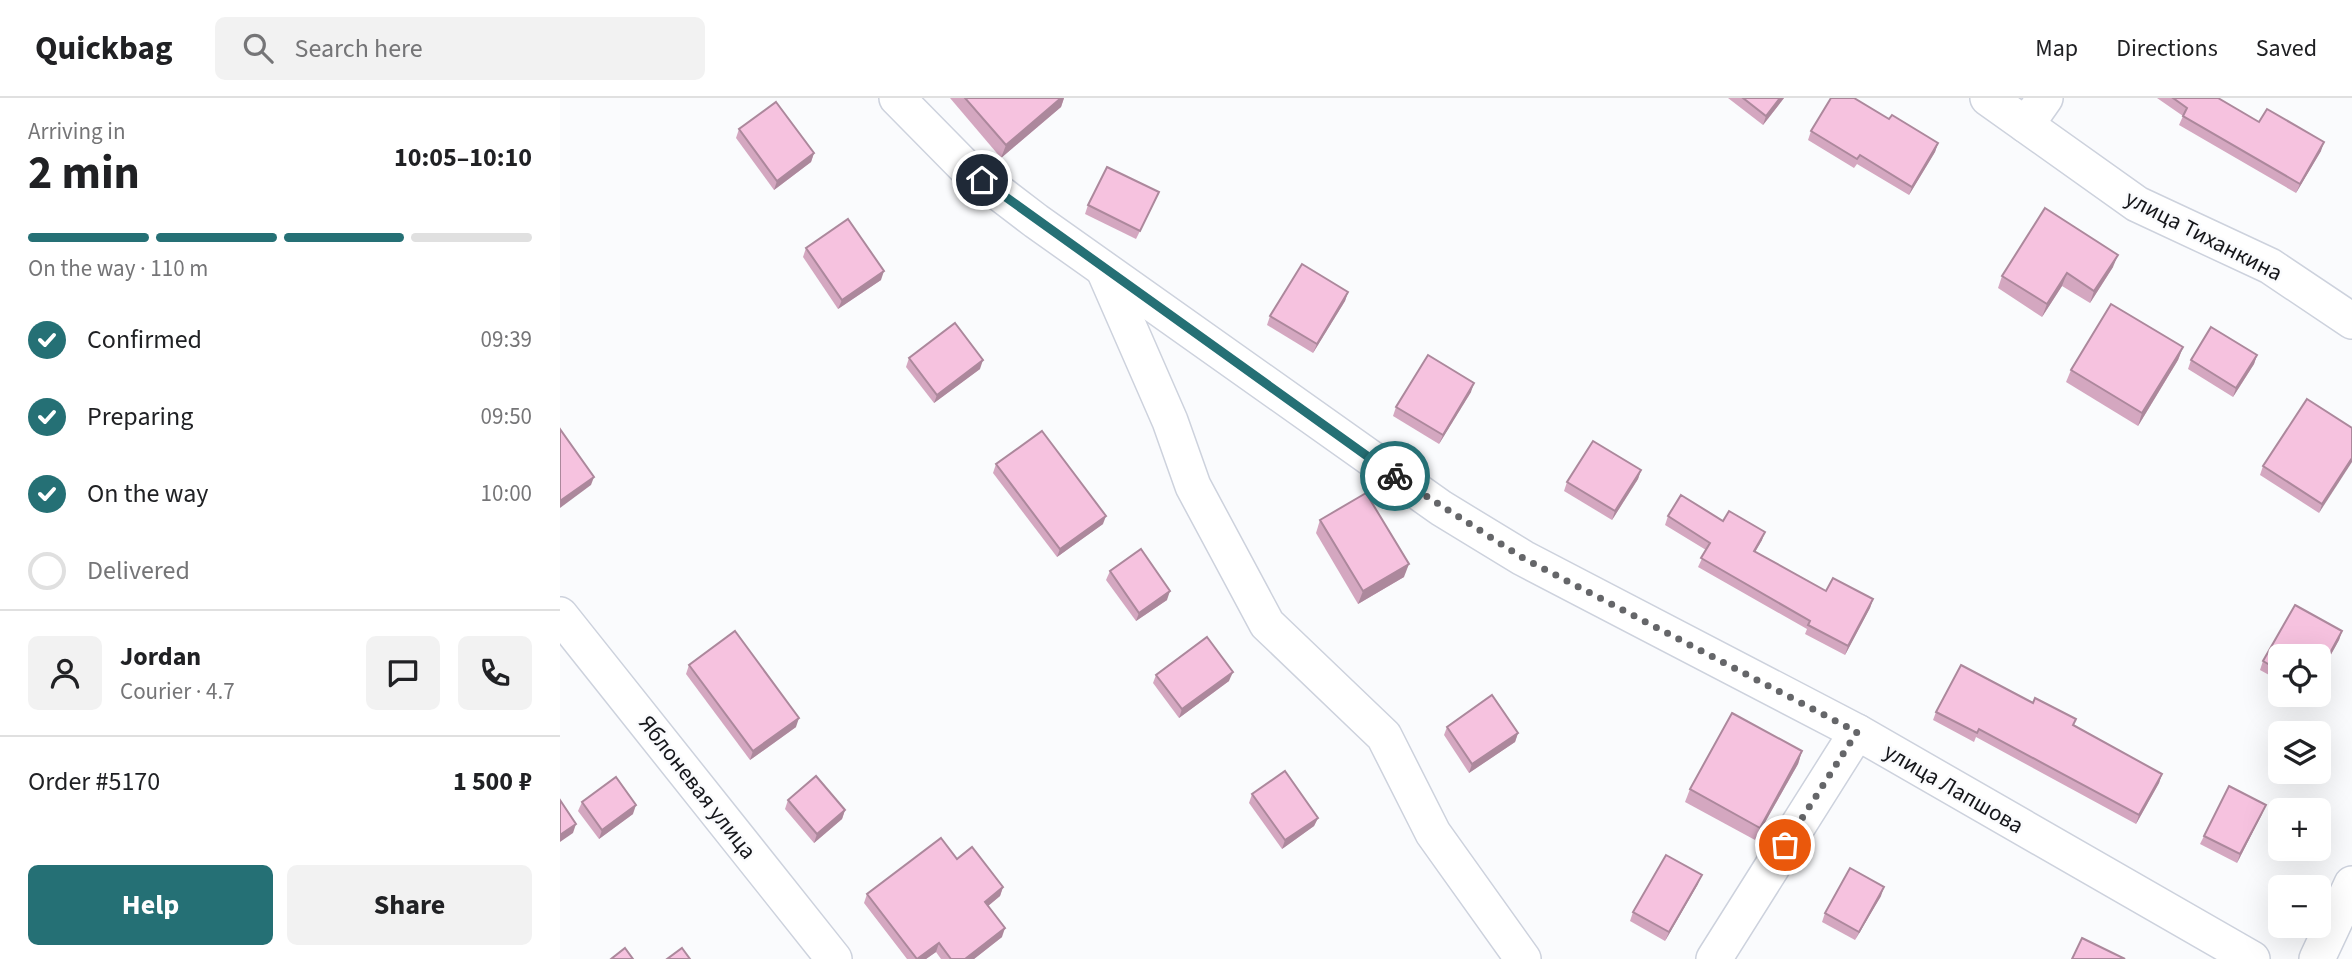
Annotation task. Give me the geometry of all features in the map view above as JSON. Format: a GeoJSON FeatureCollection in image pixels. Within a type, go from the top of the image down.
{"type":"FeatureCollection","features":[{"type":"Feature","properties":{"kind":"street","name":"улица Лапшова"},"geometry":{"type":"LineString","coordinates":[[897,98],[964,166],[1104,270],[1453,516],[1523,558],[1857,732],[2252,959]]}},
{"type":"Feature","properties":{"kind":"street","name":"улица Тиханкина"},"geometry":{"type":"LineString","coordinates":[[1989,98],[2035,111],[2137,204],[2270,266],[2352,321]]}},
{"type":"Feature","properties":{"kind":"street"},"geometry":{"type":"LineString","coordinates":[[1104,270],[1170,421],[1194,486],[1267,624],[1384,736],[1433,833],[1523,959]]}},
{"type":"Feature","properties":{"kind":"street","name":"Яблоневая улица"},"geometry":{"type":"LineString","coordinates":[[560,615],[834,959]]}},
{"type":"Feature","properties":{"kind":"street"},"geometry":{"type":"LineString","coordinates":[[1714,959],[1857,732]]}},
{"type":"Feature","properties":{"kind":"street"},"geometry":{"type":"LineString","coordinates":[[2317,959],[2352,884]]}},
{"type":"Feature","properties":{"kind":"building"},"geometry":{"type":"Polygon","coordinates":[[[965,98],[1061,98],[1006,145],[965,98]]]}},
{"type":"Feature","properties":{"kind":"building"},"geometry":{"type":"Polygon","coordinates":[[[1743,98],[1780,98],[1766,116],[1743,98]]]}},
{"type":"Feature","properties":{"kind":"building"},"geometry":{"type":"Polygon","coordinates":[[[1831,98],[1854,98],[1889,119],[1892,115],[1938,143],[1912,187],[1860,155],[1857,159],[1811,131],[1831,98]]]}},
{"type":"Feature","properties":{"kind":"building"},"geometry":{"type":"Polygon","coordinates":[[[2173,98],[2218,98],[2259,122],[2267,109],[2324,142],[2300,184],[2183,116],[2187,108],[2173,98]]]}},
{"type":"Feature","properties":{"kind":"building"},"geometry":{"type":"Polygon","coordinates":[[[776,102],[814,153],[777,181],[739,129],[776,102]]]}},
{"type":"Feature","properties":{"kind":"building"},"geometry":{"type":"Polygon","coordinates":[[[1107,167],[1159,192],[1140,231],[1088,205],[1107,167]]]}},
{"type":"Feature","properties":{"kind":"building"},"geometry":{"type":"Polygon","coordinates":[[[2045,208],[2118,255],[2094,291],[2067,273],[2047,304],[2002,276],[2045,208]]]}},
{"type":"Feature","properties":{"kind":"building"},"geometry":{"type":"Polygon","coordinates":[[[848,219],[884,271],[842,300],[806,248],[848,219]]]}},
{"type":"Feature","properties":{"kind":"building"},"geometry":{"type":"Polygon","coordinates":[[[1302,264],[1348,292],[1317,344],[1270,316],[1302,264]]]}},
{"type":"Feature","properties":{"kind":"building"},"geometry":{"type":"Polygon","coordinates":[[[2111,304],[2183,347],[2142,413],[2071,370],[2111,304]]]}},
{"type":"Feature","properties":{"kind":"building"},"geometry":{"type":"Polygon","coordinates":[[[955,323],[983,360],[937,395],[909,358],[955,323]]]}},
{"type":"Feature","properties":{"kind":"building"},"geometry":{"type":"Polygon","coordinates":[[[2211,327],[2257,355],[2236,388],[2191,360],[2211,327]]]}},
{"type":"Feature","properties":{"kind":"building"},"geometry":{"type":"Polygon","coordinates":[[[1428,355],[1474,383],[1443,435],[1396,407],[1428,355]]]}},
{"type":"Feature","properties":{"kind":"building"},"geometry":{"type":"Polygon","coordinates":[[[2307,399],[2352,428],[2352,458],[2322,504],[2263,466],[2307,399]]]}},
{"type":"Feature","properties":{"kind":"building"},"geometry":{"type":"Polygon","coordinates":[[[560,429],[594,477],[560,501],[560,429]]]}},
{"type":"Feature","properties":{"kind":"building"},"geometry":{"type":"Polygon","coordinates":[[[1042,431],[1106,516],[1060,549],[996,464],[1042,431]]]}},
{"type":"Feature","properties":{"kind":"building"},"geometry":{"type":"Polygon","coordinates":[[[1593,441],[1641,470],[1615,511],[1567,482],[1593,441]]]}},
{"type":"Feature","properties":{"kind":"building"},"geometry":{"type":"Polygon","coordinates":[[[1366,493],[1409,564],[1363,591],[1320,520],[1366,493]]]}},
{"type":"Feature","properties":{"kind":"building"},"geometry":{"type":"Polygon","coordinates":[[[1681,495],[1723,521],[1729,511],[1765,532],[1754,551],[1826,591],[1833,578],[1873,599],[1848,646],[1808,625],[1810,621],[1701,558],[1710,543],[1668,516],[1681,495]]]}},
{"type":"Feature","properties":{"kind":"building"},"geometry":{"type":"Polygon","coordinates":[[[1141,549],[1170,591],[1139,613],[1110,571],[1141,549]]]}},
{"type":"Feature","properties":{"kind":"building"},"geometry":{"type":"Polygon","coordinates":[[[2295,605],[2342,631],[2331,651],[2331,644],[2273,644],[2295,605]]]}},
{"type":"Feature","properties":{"kind":"building"},"geometry":{"type":"Polygon","coordinates":[[[735,631],[799,718],[753,751],[689,665],[735,631]]]}},
{"type":"Feature","properties":{"kind":"building"},"geometry":{"type":"Polygon","coordinates":[[[1207,637],[1233,672],[1182,709],[1156,675],[1207,637]]]}},
{"type":"Feature","properties":{"kind":"building"},"geometry":{"type":"Polygon","coordinates":[[[1961,665],[2033,703],[2035,698],[2076,719],[2073,725],[2162,774],[2139,815],[1979,729],[1977,733],[1936,712],[1961,665]]]}},
{"type":"Feature","properties":{"kind":"building"},"geometry":{"type":"Polygon","coordinates":[[[1492,695],[1518,733],[1472,764],[1447,727],[1492,695]]]}},
{"type":"Feature","properties":{"kind":"building"},"geometry":{"type":"Polygon","coordinates":[[[1732,713],[1802,751],[1760,828],[1690,789],[1732,713]]]}},
{"type":"Feature","properties":{"kind":"building"},"geometry":{"type":"Polygon","coordinates":[[[1285,771],[1318,818],[1285,840],[1252,794],[1285,771]]]}},
{"type":"Feature","properties":{"kind":"building"},"geometry":{"type":"Polygon","coordinates":[[[816,776],[845,810],[817,834],[788,800],[816,776]]]}},
{"type":"Feature","properties":{"kind":"building"},"geometry":{"type":"Polygon","coordinates":[[[616,777],[636,805],[602,830],[582,802],[616,777]]]}},
{"type":"Feature","properties":{"kind":"building"},"geometry":{"type":"Polygon","coordinates":[[[2229,786],[2266,805],[2240,854],[2204,836],[2229,786]]]}},
{"type":"Feature","properties":{"kind":"building"},"geometry":{"type":"Polygon","coordinates":[[[560,800],[576,824],[560,835],[560,800]]]}},
{"type":"Feature","properties":{"kind":"building"},"geometry":{"type":"Polygon","coordinates":[[[941,838],[957,859],[972,847],[1003,887],[985,902],[1005,928],[965,959],[951,959],[939,943],[917,959],[867,894],[941,838]]]}},
{"type":"Feature","properties":{"kind":"building"},"geometry":{"type":"Polygon","coordinates":[[[1666,855],[1702,875],[1669,932],[1633,912],[1666,855]]]}},
{"type":"Feature","properties":{"kind":"building"},"geometry":{"type":"Polygon","coordinates":[[[1850,868],[1884,887],[1859,932],[1825,913],[1850,868]]]}},
{"type":"Feature","properties":{"kind":"building"},"geometry":{"type":"Polygon","coordinates":[[[2082,938],[2125,959],[2072,959],[2082,938]]]}},
{"type":"Feature","properties":{"kind":"building"},"geometry":{"type":"Polygon","coordinates":[[[625,948],[633,959],[611,959],[625,948]]]}},
{"type":"Feature","properties":{"kind":"building"},"geometry":{"type":"Polygon","coordinates":[[[682,948],[690,959],[667,959],[682,948]]]}},
{"type":"Feature","properties":{"kind":"way so far"},"geometry":{"type":"LineString","coordinates":[[1395,476],[1441,508],[1523,558],[1857,732],[1785,845]]}},
{"type":"Feature","properties":{"kind":"route"},"geometry":{"type":"LineString","coordinates":[[982,180],[1035,221],[1395,476]]}}]}
